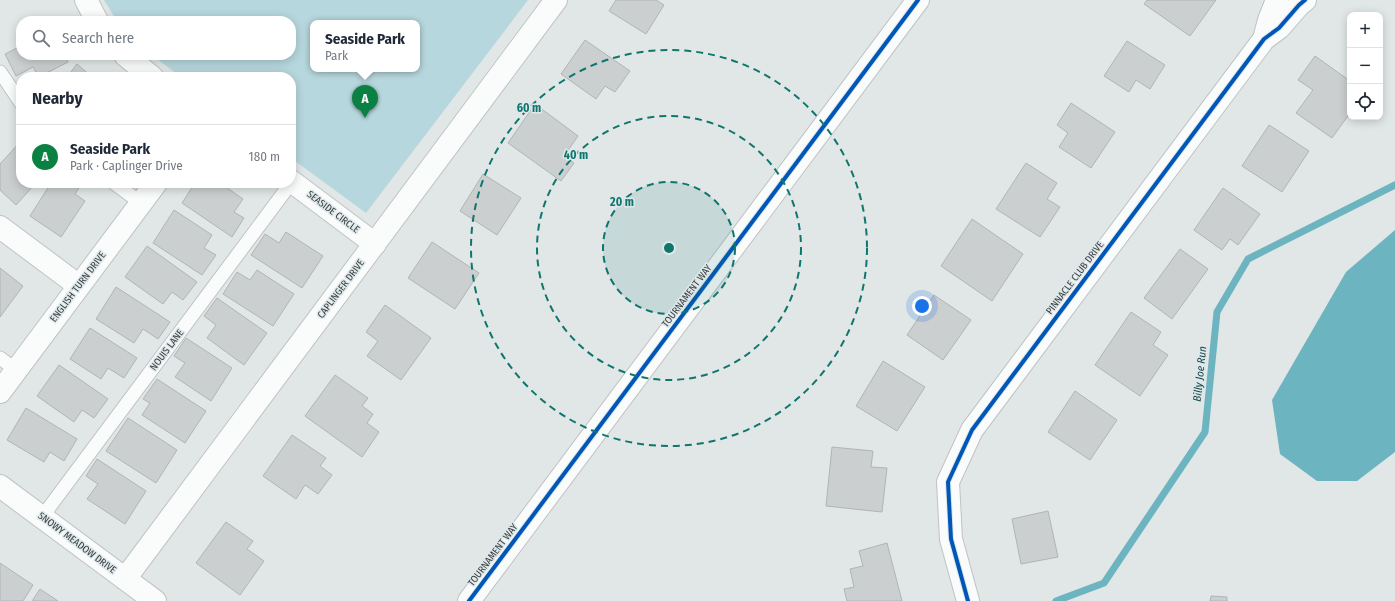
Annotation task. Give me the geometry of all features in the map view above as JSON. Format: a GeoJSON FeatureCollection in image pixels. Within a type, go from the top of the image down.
{"type":"FeatureCollection","features":[{"type":"Feature","properties":{"kind":"street"},"geometry":{"type":"LineString","coordinates":[[86,0],[94,16]]}},
{"type":"Feature","properties":{"kind":"street","name":"CAPLINGER DRIVE"},"geometry":{"type":"LineString","coordinates":[[125,579],[556,0]]}},
{"type":"Feature","properties":{"kind":"street","name":"TOURNAMENT WAY"},"geometry":{"type":"LineString","coordinates":[[469,601],[918,0]]}},
{"type":"Feature","properties":{"kind":"street","name":"PINNACLE CLUB DRIVE"},"geometry":{"type":"LineString","coordinates":[[1264,39],[1269,20],[1277,0]]}},
{"type":"Feature","properties":{"kind":"street","name":"PINNACLE CLUB DRIVE"},"geometry":{"type":"LineString","coordinates":[[968,601],[951,539],[948,482],[972,430],[1264,39],[1279,28],[1305,0]]}},
{"type":"Feature","properties":{"kind":"street"},"geometry":{"type":"LineString","coordinates":[[131,60],[146,72]]}},
{"type":"Feature","properties":{"kind":"street","name":"SEASIDE CIRCLE"},"geometry":{"type":"LineString","coordinates":[[296,186],[375,244]]}},
{"type":"Feature","properties":{"kind":"street","name":"ENGLISH TURN DRIVE"},"geometry":{"type":"LineString","coordinates":[[0,392],[8,364],[79,286],[152,188]]}},
{"type":"Feature","properties":{"kind":"street"},"geometry":{"type":"LineString","coordinates":[[0,227],[79,286]]}},
{"type":"Feature","properties":{"kind":"street","name":"SNOWY MEADOW DRIVE"},"geometry":{"type":"LineString","coordinates":[[0,486],[155,601]]}},
{"type":"Feature","properties":{"kind":"lane"},"geometry":{"type":"LineString","coordinates":[[0,72],[16,96]]}},
{"type":"Feature","properties":{"kind":"lane"},"geometry":{"type":"LineString","coordinates":[[121,188],[141,203]]}},
{"type":"Feature","properties":{"kind":"lane","name":"NOUIS LANE"},"geometry":{"type":"LineString","coordinates":[[42,517],[287,188]]}},
{"type":"Feature","properties":{"kind":"shaded area"},"geometry":{"type":"Polygon","coordinates":[[[104,0],[528,0],[366,213],[296,162],[296,72],[174,72],[159,60],[296,60],[296,16],[114,16],[104,0]]]}},
{"type":"Feature","properties":{"kind":"water"},"geometry":{"type":"Polygon","coordinates":[[[1395,230],[1395,452],[1357,481],[1317,481],[1280,454],[1272,400],[1346,272],[1395,230]]]}},
{"type":"Feature","properties":{"kind":"building"},"geometry":{"type":"Polygon","coordinates":[[[616,0],[656,0],[664,5],[646,34],[609,11],[616,0]]]}},
{"type":"Feature","properties":{"kind":"building"},"geometry":{"type":"Polygon","coordinates":[[[1147,0],[1216,0],[1190,36],[1144,4],[1147,0]]]}},
{"type":"Feature","properties":{"kind":"building"},"geometry":{"type":"Polygon","coordinates":[[[585,40],[630,71],[615,92],[605,86],[596,99],[561,74],[585,40]]]}},
{"type":"Feature","properties":{"kind":"building"},"geometry":{"type":"Polygon","coordinates":[[[1127,41],[1165,65],[1150,89],[1136,80],[1129,92],[1104,76],[1127,41]]]}},
{"type":"Feature","properties":{"kind":"building"},"geometry":{"type":"Polygon","coordinates":[[[16,48],[16,60],[67,60],[68,62],[49,72],[36,72],[33,67],[24,72],[16,72],[16,76],[5,54],[16,48]]]}},
{"type":"Feature","properties":{"kind":"building"},"geometry":{"type":"Polygon","coordinates":[[[1315,56],[1347,79],[1347,117],[1332,138],[1296,113],[1313,90],[1298,80],[1315,56]]]}},
{"type":"Feature","properties":{"kind":"building"},"geometry":{"type":"Polygon","coordinates":[[[77,64],[86,72],[71,72],[77,64]]]}},
{"type":"Feature","properties":{"kind":"building"},"geometry":{"type":"Polygon","coordinates":[[[1071,103],[1115,132],[1091,168],[1059,147],[1068,133],[1057,125],[1071,103]]]}},
{"type":"Feature","properties":{"kind":"building"},"geometry":{"type":"Polygon","coordinates":[[[535,104],[578,136],[564,156],[574,163],[561,181],[508,143],[535,104]]]}},
{"type":"Feature","properties":{"kind":"building"},"geometry":{"type":"Polygon","coordinates":[[[1269,125],[1309,151],[1282,192],[1242,166],[1269,125]]]}},
{"type":"Feature","properties":{"kind":"building"},"geometry":{"type":"Polygon","coordinates":[[[16,146],[16,188],[31,188],[16,205],[0,190],[0,164],[16,146]]]}},
{"type":"Feature","properties":{"kind":"building"},"geometry":{"type":"Polygon","coordinates":[[[1026,163],[1057,183],[1047,199],[1060,207],[1040,237],[996,209],[1026,163]]]}},
{"type":"Feature","properties":{"kind":"building"},"geometry":{"type":"Polygon","coordinates":[[[483,174],[521,198],[497,235],[460,211],[483,174]]]}},
{"type":"Feature","properties":{"kind":"building"},"geometry":{"type":"Polygon","coordinates":[[[48,188],[79,188],[75,194],[85,201],[61,237],[30,216],[48,188]]]}},
{"type":"Feature","properties":{"kind":"building"},"geometry":{"type":"Polygon","coordinates":[[[192,188],[227,188],[243,199],[234,212],[244,218],[232,237],[182,203],[192,188]]]}},
{"type":"Feature","properties":{"kind":"building"},"geometry":{"type":"Polygon","coordinates":[[[1223,188],[1260,214],[1238,245],[1230,239],[1222,250],[1194,230],[1223,188]]]}},
{"type":"Feature","properties":{"kind":"building"},"geometry":{"type":"Polygon","coordinates":[[[174,210],[212,235],[204,248],[216,255],[202,275],[153,243],[174,210]]]}},
{"type":"Feature","properties":{"kind":"building"},"geometry":{"type":"Polygon","coordinates":[[[972,219],[1023,254],[992,301],[941,266],[972,219]]]}},
{"type":"Feature","properties":{"kind":"building"},"geometry":{"type":"Polygon","coordinates":[[[286,232],[323,256],[302,288],[251,255],[265,234],[279,243],[286,232]]]}},
{"type":"Feature","properties":{"kind":"building"},"geometry":{"type":"Polygon","coordinates":[[[432,242],[479,273],[455,309],[408,278],[432,242]]]}},
{"type":"Feature","properties":{"kind":"building"},"geometry":{"type":"Polygon","coordinates":[[[147,246],[197,282],[183,300],[172,292],[163,304],[125,277],[147,246]]]}},
{"type":"Feature","properties":{"kind":"building"},"geometry":{"type":"Polygon","coordinates":[[[1180,249],[1208,269],[1172,319],[1144,298],[1180,249]]]}},
{"type":"Feature","properties":{"kind":"building"},"geometry":{"type":"Polygon","coordinates":[[[0,268],[23,286],[0,317],[0,268]]]}},
{"type":"Feature","properties":{"kind":"building"},"geometry":{"type":"Polygon","coordinates":[[[257,270],[294,294],[273,326],[223,294],[237,272],[250,280],[257,270]]]}},
{"type":"Feature","properties":{"kind":"building"},"geometry":{"type":"Polygon","coordinates":[[[116,287],[170,322],[158,339],[143,329],[134,343],[96,319],[116,287]]]}},
{"type":"Feature","properties":{"kind":"building"},"geometry":{"type":"Polygon","coordinates":[[[934,295],[971,320],[943,360],[907,335],[934,295]]]}},
{"type":"Feature","properties":{"kind":"building"},"geometry":{"type":"Polygon","coordinates":[[[217,298],[267,333],[244,365],[207,338],[216,325],[204,316],[217,298]]]}},
{"type":"Feature","properties":{"kind":"building"},"geometry":{"type":"Polygon","coordinates":[[[385,305],[431,338],[401,380],[367,356],[378,341],[366,332],[385,305]]]}},
{"type":"Feature","properties":{"kind":"building"},"geometry":{"type":"Polygon","coordinates":[[[1131,312],[1161,332],[1153,345],[1168,355],[1140,396],[1095,365],[1131,312]]]}},
{"type":"Feature","properties":{"kind":"building"},"geometry":{"type":"Polygon","coordinates":[[[90,328],[137,358],[124,378],[108,368],[101,379],[70,359],[90,328]]]}},
{"type":"Feature","properties":{"kind":"building"},"geometry":{"type":"Polygon","coordinates":[[[186,338],[232,368],[211,401],[175,377],[185,363],[174,356],[186,338]]]}},
{"type":"Feature","properties":{"kind":"building"},"geometry":{"type":"Polygon","coordinates":[[[883,361],[925,387],[897,431],[856,406],[883,361]]]}},
{"type":"Feature","properties":{"kind":"building"},"geometry":{"type":"Polygon","coordinates":[[[59,365],[108,399],[94,418],[82,410],[74,422],[37,396],[59,365]]]}},
{"type":"Feature","properties":{"kind":"building"},"geometry":{"type":"Polygon","coordinates":[[[335,375],[368,398],[362,406],[373,414],[367,423],[379,432],[362,457],[305,416],[335,375]]]}},
{"type":"Feature","properties":{"kind":"building"},"geometry":{"type":"Polygon","coordinates":[[[157,379],[206,411],[185,443],[142,415],[150,403],[143,399],[157,379]]]}},
{"type":"Feature","properties":{"kind":"building"},"geometry":{"type":"Polygon","coordinates":[[[1075,391],[1117,420],[1090,460],[1048,432],[1075,391]]]}},
{"type":"Feature","properties":{"kind":"building"},"geometry":{"type":"Polygon","coordinates":[[[26,408],[77,439],[64,461],[50,452],[44,462],[7,440],[26,408]]]}},
{"type":"Feature","properties":{"kind":"building"},"geometry":{"type":"Polygon","coordinates":[[[128,418],[177,450],[156,483],[106,451],[128,418]]]}},
{"type":"Feature","properties":{"kind":"building"},"geometry":{"type":"Polygon","coordinates":[[[292,435],[326,458],[320,466],[332,475],[318,494],[305,485],[296,499],[263,476],[292,435]]]}},
{"type":"Feature","properties":{"kind":"building"},"geometry":{"type":"Polygon","coordinates":[[[832,447],[873,451],[871,467],[887,468],[882,512],[826,506],[832,447]]]}},
{"type":"Feature","properties":{"kind":"building"},"geometry":{"type":"Polygon","coordinates":[[[97,459],[146,491],[125,524],[87,499],[98,484],[86,476],[97,459]]]}},
{"type":"Feature","properties":{"kind":"building"},"geometry":{"type":"Polygon","coordinates":[[[1048,511],[1058,557],[1021,564],[1012,519],[1048,511]]]}},
{"type":"Feature","properties":{"kind":"building"},"geometry":{"type":"Polygon","coordinates":[[[226,522],[253,541],[247,549],[264,561],[240,595],[196,563],[226,522]]]}},
{"type":"Feature","properties":{"kind":"building"},"geometry":{"type":"Polygon","coordinates":[[[887,543],[902,601],[847,601],[844,589],[854,587],[850,569],[863,566],[859,551],[887,543]]]}},
{"type":"Feature","properties":{"kind":"building"},"geometry":{"type":"Polygon","coordinates":[[[0,563],[33,585],[23,601],[0,601],[0,563]]]}},
{"type":"Feature","properties":{"kind":"building"},"geometry":{"type":"Polygon","coordinates":[[[40,589],[58,601],[32,601],[40,589]]]}},
{"type":"Feature","properties":{"kind":"building"},"geometry":{"type":"Polygon","coordinates":[[[1211,596],[1227,597],[1227,601],[1210,601],[1211,596]]]}},
{"type":"Feature","properties":{"kind":"waterway","name":"Billy Joe Run"},"geometry":{"type":"LineString","coordinates":[[1056,601],[1104,583],[1205,432],[1217,312],[1248,259],[1395,185]]}},
{"type":"Feature","properties":{"kind":"cycle path"},"geometry":{"type":"LineString","coordinates":[[469,601],[918,0]]}},
{"type":"Feature","properties":{"kind":"cycle path"},"geometry":{"type":"LineString","coordinates":[[968,601],[951,539],[948,482],[972,430],[1264,39],[1279,28],[1305,0]]}},
{"type":"Feature","properties":{"kind":"place","name":"Seaside Park"},"geometry":{"type":"Point","coordinates":[365,118]}}]}
